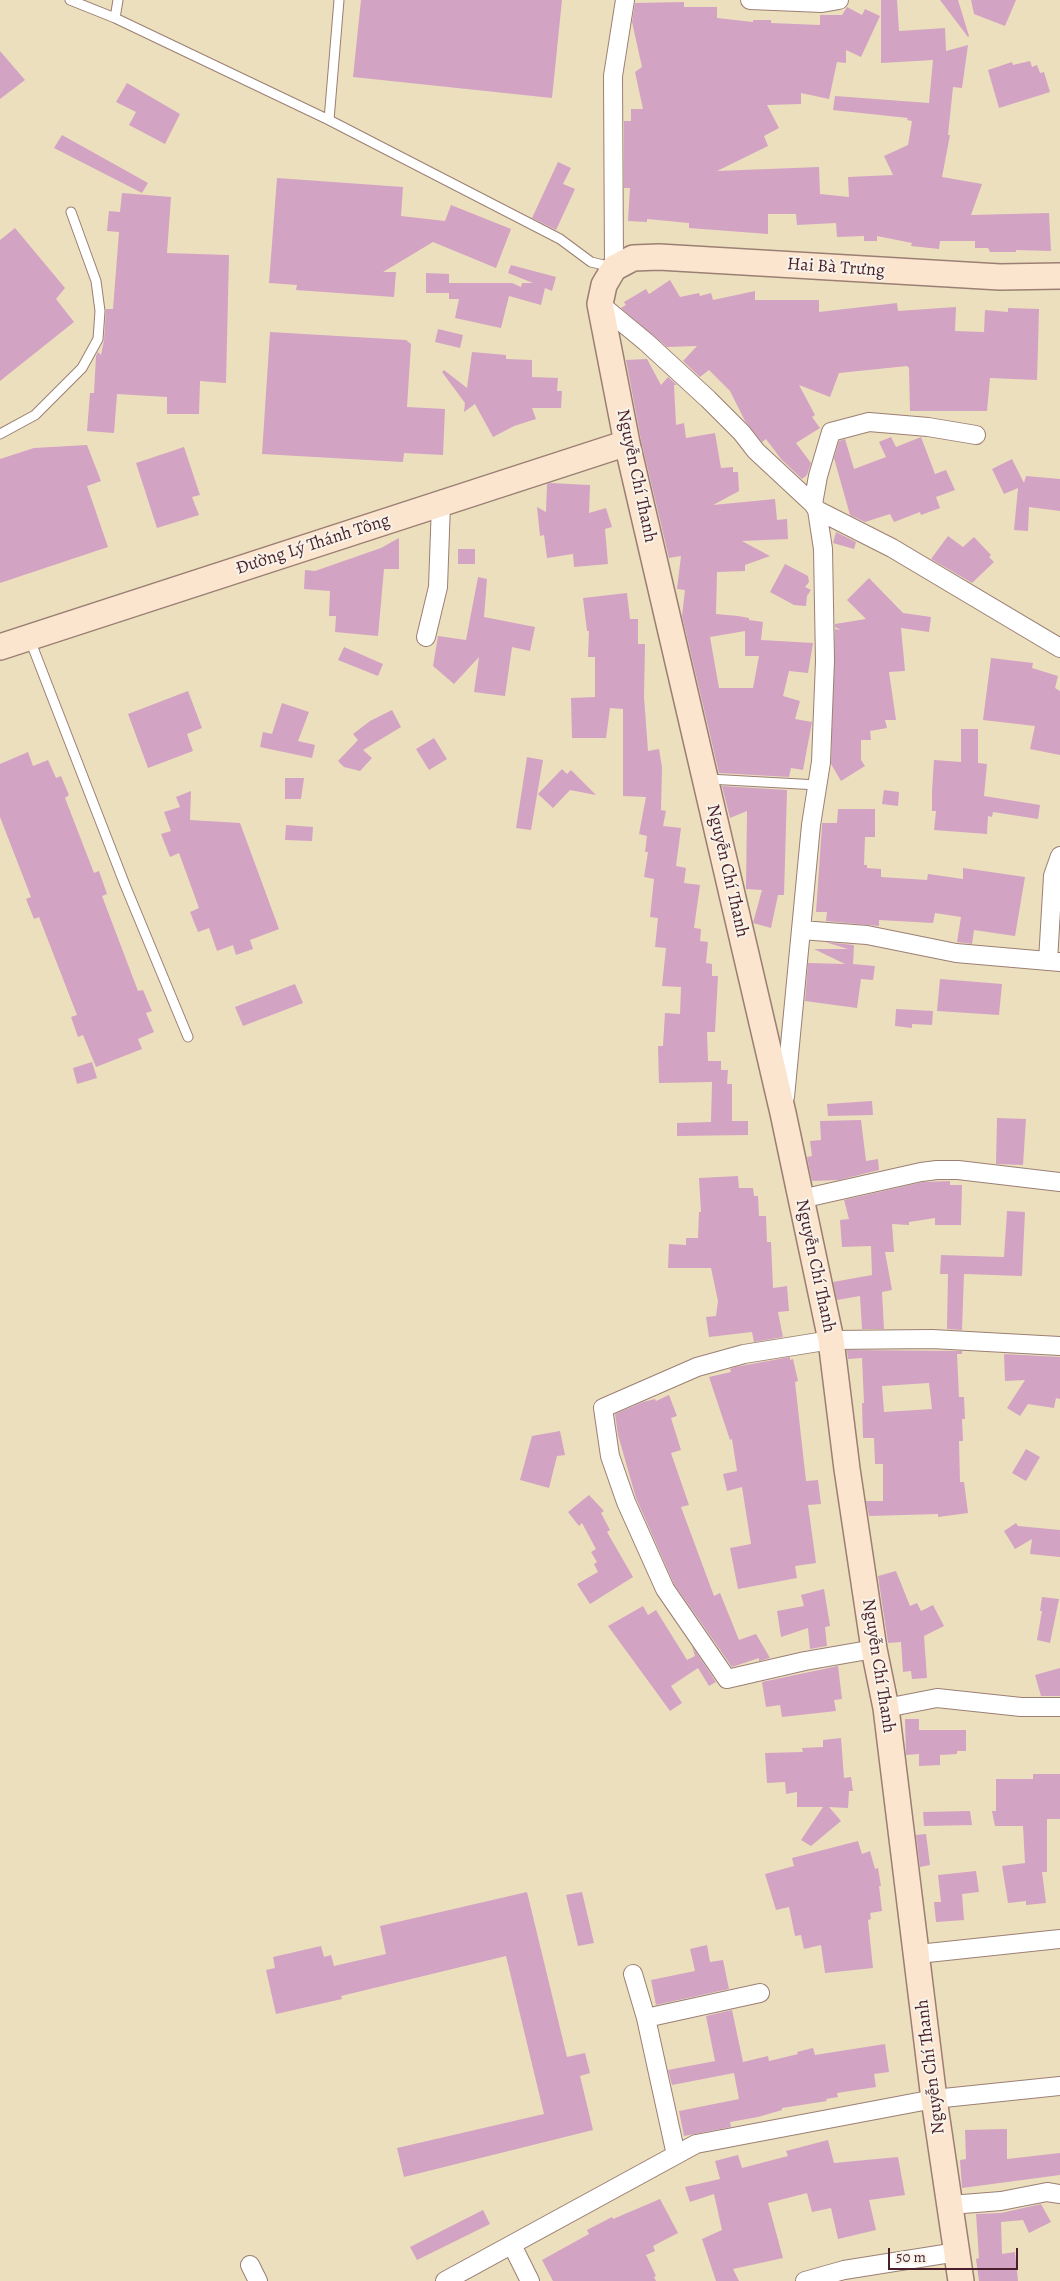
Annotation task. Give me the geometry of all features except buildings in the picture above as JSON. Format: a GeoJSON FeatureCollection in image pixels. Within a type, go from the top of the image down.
{"type":"FeatureCollection","features":[{"type":"Feature","properties":{"kind":"main road","name":"Hai Bà Trưng"},"geometry":{"type":"LineString","coordinates":[[614,268],[634,258],[659,257],[878,272],[1000,277],[1060,276]]}},
{"type":"Feature","properties":{"kind":"main road","name":"Nguyễn Chí Thanh"},"geometry":{"type":"LineString","coordinates":[[614,268],[604,285],[600,304],[627,443],[783,1113],[831,1340],[847,1469],[874,1650],[886,1708],[913,1934],[918,1954],[934,2099],[961,2281]]}},
{"type":"Feature","properties":{"kind":"main road","name":"Đường Lý Thánh Tông"},"geometry":{"type":"LineString","coordinates":[[0,648],[627,443]]}},
{"type":"Feature","properties":{"kind":"street"},"geometry":{"type":"LineString","coordinates":[[614,268],[613,76],[625,0]]}},
{"type":"Feature","properties":{"kind":"street"},"geometry":{"type":"LineString","coordinates":[[750,0],[822,3],[839,0]]}},
{"type":"Feature","properties":{"kind":"street"},"geometry":{"type":"LineString","coordinates":[[600,304],[646,342],[708,399],[742,433],[756,451],[815,507],[892,548],[1060,648]]}},
{"type":"Feature","properties":{"kind":"street"},"geometry":{"type":"LineString","coordinates":[[783,1113],[801,930],[821,762],[826,661],[823,549],[815,507],[818,476],[831,432],[869,422],[928,427],[976,435]]}},
{"type":"Feature","properties":{"kind":"street"},"geometry":{"type":"LineString","coordinates":[[426,637],[438,587],[441,504]]}},
{"type":"Feature","properties":{"kind":"street"},"geometry":{"type":"LineString","coordinates":[[801,930],[867,935],[956,953],[1054,961],[1053,876],[1060,856]]}},
{"type":"Feature","properties":{"kind":"street"},"geometry":{"type":"LineString","coordinates":[[801,1199],[937,1170],[958,1170],[1060,1182]]}},
{"type":"Feature","properties":{"kind":"street"},"geometry":{"type":"LineString","coordinates":[[874,1650],[805,1661],[727,1679],[666,1589],[626,1502],[610,1456],[604,1408],[707,1365],[744,1354],[831,1340],[932,1339],[1060,1346]]}},
{"type":"Feature","properties":{"kind":"street"},"geometry":{"type":"LineString","coordinates":[[886,1708],[937,1698],[1021,1707],[1060,1707]]}},
{"type":"Feature","properties":{"kind":"street"},"geometry":{"type":"LineString","coordinates":[[918,1954],[1060,1939]]}},
{"type":"Feature","properties":{"kind":"street"},"geometry":{"type":"LineString","coordinates":[[633,1974],[646,2018],[676,2154]]}},
{"type":"Feature","properties":{"kind":"street"},"geometry":{"type":"LineString","coordinates":[[646,2018],[760,1993]]}},
{"type":"Feature","properties":{"kind":"street"},"geometry":{"type":"LineString","coordinates":[[446,2281],[696,2144],[934,2099],[1060,2086]]}},
{"type":"Feature","properties":{"kind":"street"},"geometry":{"type":"LineString","coordinates":[[950,2205],[1001,2201],[1047,2192],[1060,2194]]}},
{"type":"Feature","properties":{"kind":"street"},"geometry":{"type":"LineString","coordinates":[[512,2245],[530,2281]]}},
{"type":"Feature","properties":{"kind":"street"},"geometry":{"type":"LineString","coordinates":[[805,2281],[844,2270],[956,2252]]}},
{"type":"Feature","properties":{"kind":"street"},"geometry":{"type":"LineString","coordinates":[[250,2266],[258,2281]]}},
{"type":"Feature","properties":{"kind":"lane"},"geometry":{"type":"LineString","coordinates":[[70,0],[115,18],[329,120],[560,239],[591,262],[614,268]]}},
{"type":"Feature","properties":{"kind":"lane"},"geometry":{"type":"LineString","coordinates":[[115,18],[118,0]]}},
{"type":"Feature","properties":{"kind":"lane"},"geometry":{"type":"LineString","coordinates":[[329,120],[339,0]]}},
{"type":"Feature","properties":{"kind":"lane"},"geometry":{"type":"LineString","coordinates":[[0,434],[34,414],[82,368],[98,339],[100,311],[96,281],[71,212]]}},
{"type":"Feature","properties":{"kind":"lane"},"geometry":{"type":"LineString","coordinates":[[29,638],[188,1037]]}},
{"type":"Feature","properties":{"kind":"lane"},"geometry":{"type":"LineString","coordinates":[[705,779],[818,785]]}}]}
